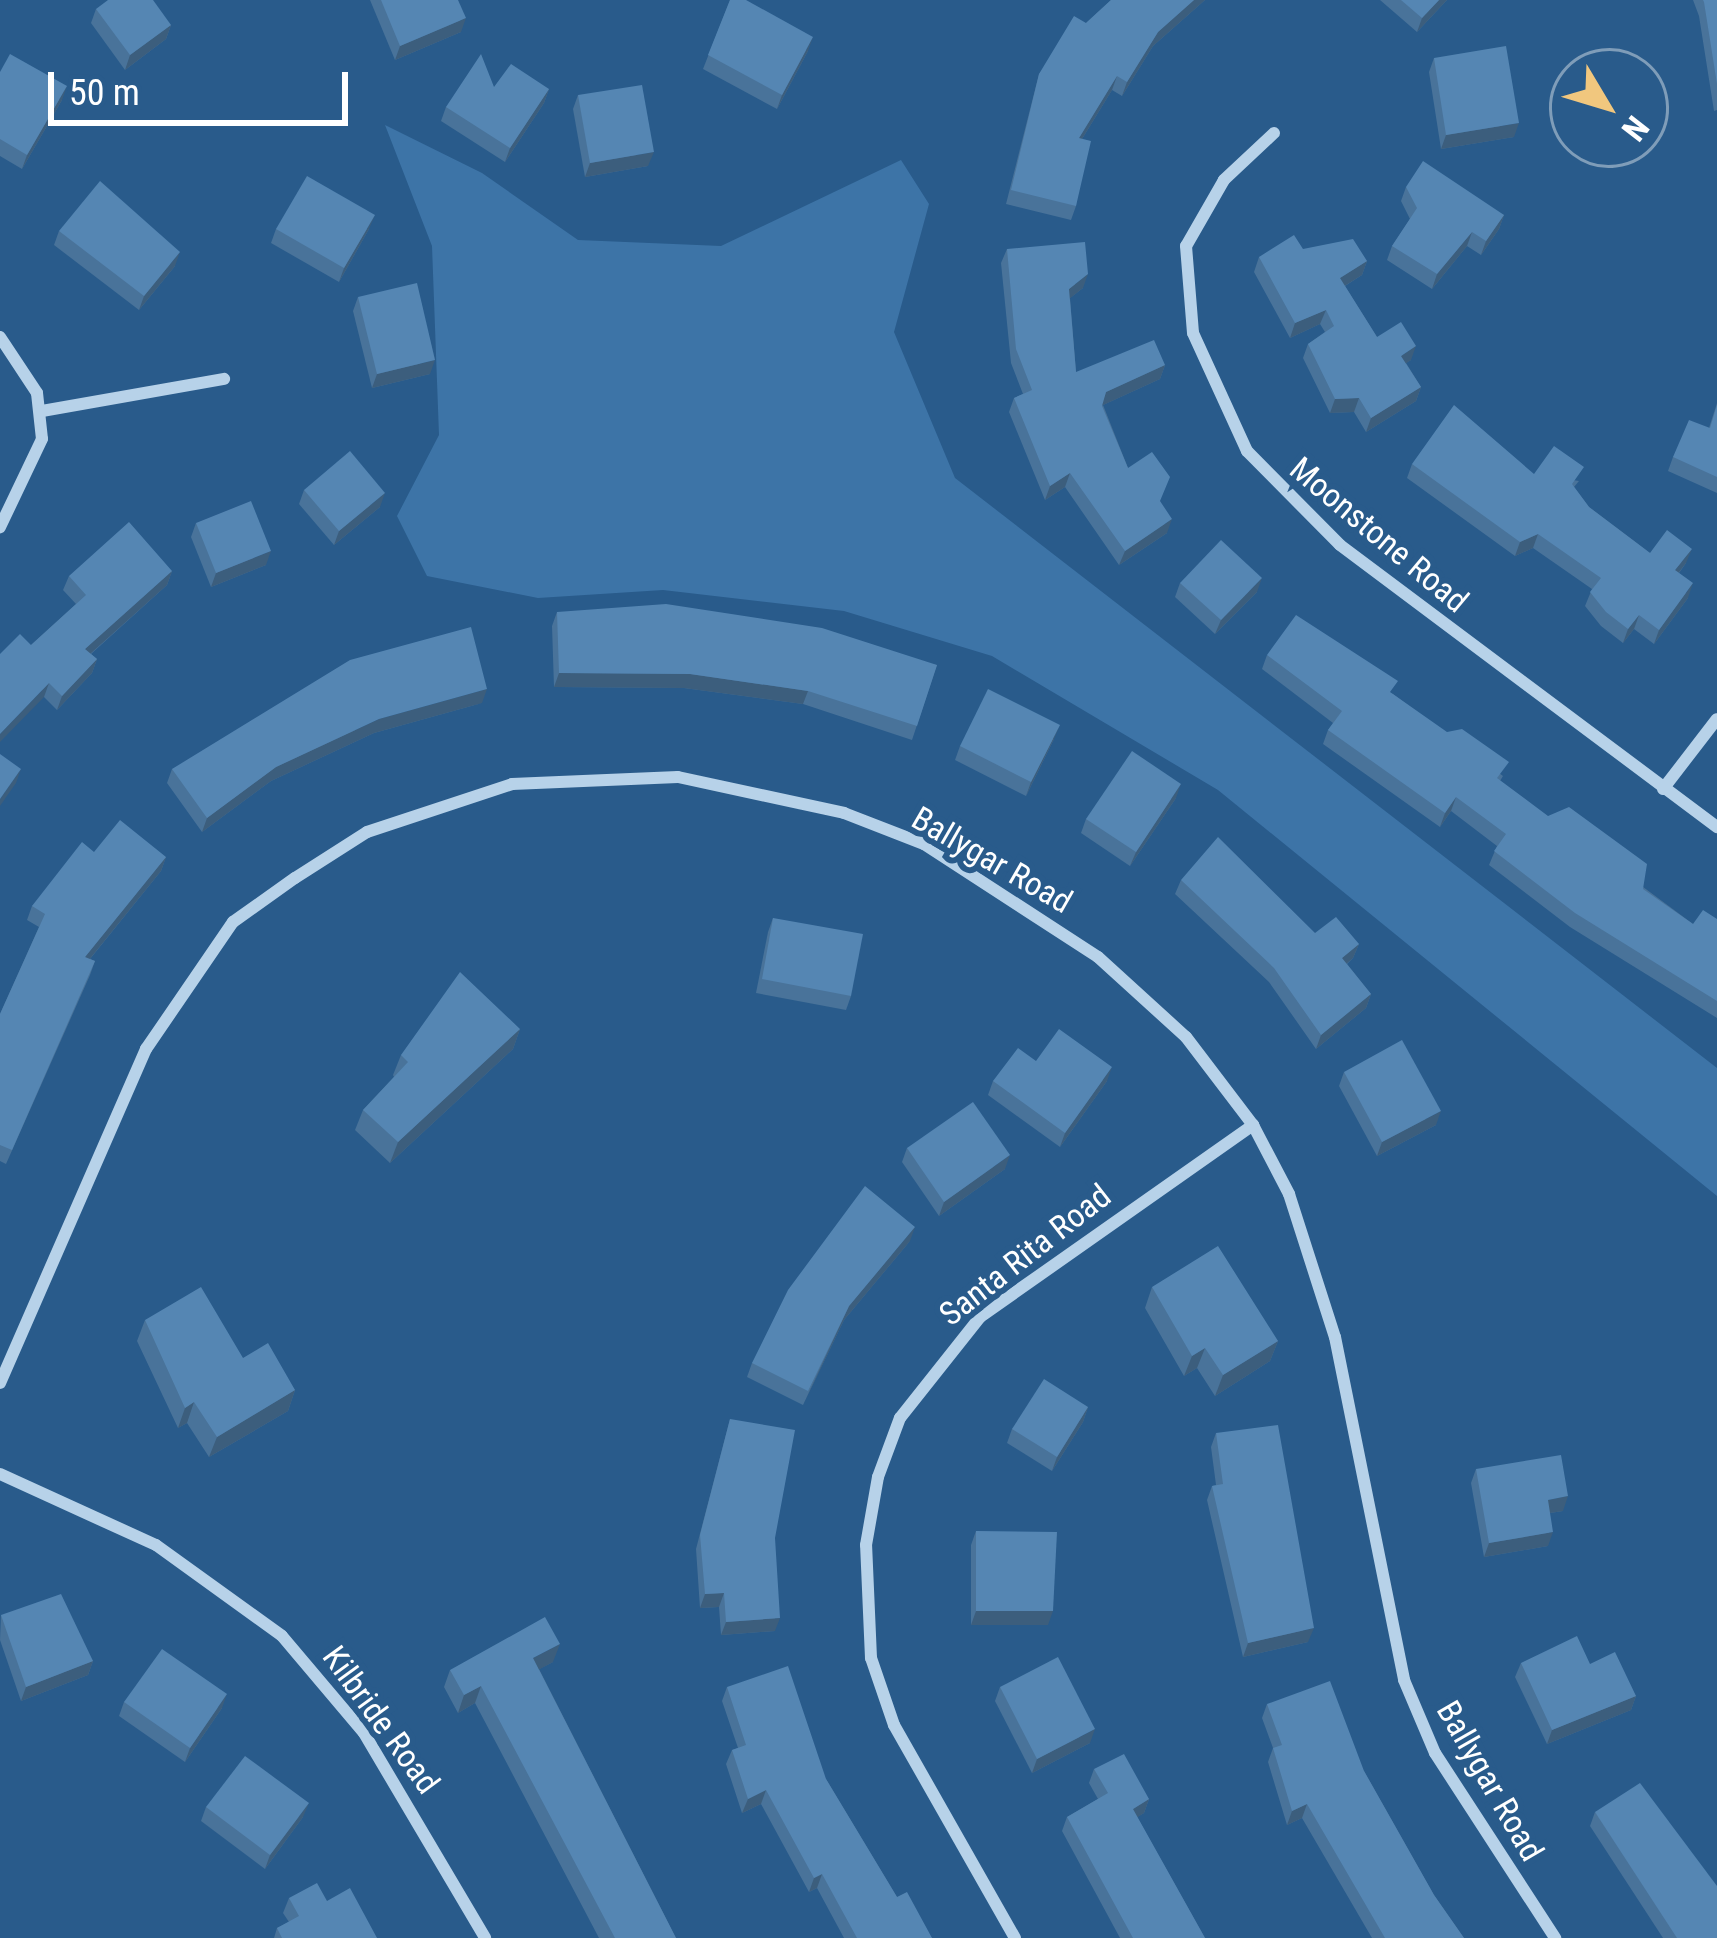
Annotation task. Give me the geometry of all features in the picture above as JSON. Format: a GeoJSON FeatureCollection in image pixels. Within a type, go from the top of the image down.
{"type":"FeatureCollection","features":[{"type":"Feature","properties":{"kind":"street","name":"Moonstone Road"},"geometry":{"type":"LineString","coordinates":[[1274,133],[1224,180],[1186,246],[1193,333],[1247,451],[1340,545],[1717,827]]}},
{"type":"Feature","properties":{"kind":"street"},"geometry":{"type":"LineString","coordinates":[[0,337],[42,411],[36,464],[0,526]]}},
{"type":"Feature","properties":{"kind":"street"},"geometry":{"type":"LineString","coordinates":[[42,411],[224,379]]}},
{"type":"Feature","properties":{"kind":"street"},"geometry":{"type":"LineString","coordinates":[[1663,789],[1717,718]]}},
{"type":"Feature","properties":{"kind":"street","name":"Ballygar Road"},"geometry":{"type":"LineString","coordinates":[[0,1383],[146,1049],[233,922],[368,832],[512,784],[678,777],[844,813],[924,844],[1149,998],[1253,1125],[1288,1194],[1334,1337],[1404,1680],[1435,1753],[1555,1938]]}},
{"type":"Feature","properties":{"kind":"street","name":"Santa Rita Road"},"geometry":{"type":"LineString","coordinates":[[1015,1938],[894,1725],[872,1658],[866,1545],[878,1478],[912,1400],[980,1317],[1253,1125]]}},
{"type":"Feature","properties":{"kind":"street","name":"Kilbride Road"},"geometry":{"type":"LineString","coordinates":[[0,1474],[156,1545],[282,1636],[364,1733],[485,1938]]}},
{"type":"Feature","properties":{"kind":"shaded area"},"geometry":{"type":"Polygon","coordinates":[[[385,125],[482,173],[578,240],[721,246],[901,160],[929,204],[894,332],[955,478],[1717,1068],[1717,1196],[1218,790],[992,656],[844,611],[663,590],[538,598],[427,576],[397,516],[439,435],[432,246],[385,125]]]}},
{"type":"Feature","properties":{"kind":"building"},"geometry":{"type":"Polygon","coordinates":[[[108,0],[153,0],[171,25],[130,55],[96,9],[108,0]]]}},
{"type":"Feature","properties":{"kind":"building"},"geometry":{"type":"Polygon","coordinates":[[[381,0],[458,0],[466,18],[400,46],[381,0]]]}},
{"type":"Feature","properties":{"kind":"building"},"geometry":{"type":"Polygon","coordinates":[[[730,0],[746,0],[813,37],[782,95],[708,55],[730,0]]]}},
{"type":"Feature","properties":{"kind":"building"},"geometry":{"type":"Polygon","coordinates":[[[1111,0],[1194,0],[1158,32],[1127,82],[1117,76],[1079,138],[1091,141],[1076,206],[1011,190],[1039,74],[1074,16],[1086,23],[1111,0]]]}},
{"type":"Feature","properties":{"kind":"building"},"geometry":{"type":"Polygon","coordinates":[[[1401,0],[1439,0],[1422,18],[1401,0]]]}},
{"type":"Feature","properties":{"kind":"building"},"geometry":{"type":"Polygon","coordinates":[[[1717,0],[1717,84],[1704,2],[1717,0]]]}},
{"type":"Feature","properties":{"kind":"building"},"geometry":{"type":"Polygon","coordinates":[[[1506,46],[1519,123],[1446,135],[1434,58],[1506,46]]]}},
{"type":"Feature","properties":{"kind":"building"},"geometry":{"type":"Polygon","coordinates":[[[10,54],[67,86],[27,155],[0,139],[0,72],[10,54]]]}},
{"type":"Feature","properties":{"kind":"building"},"geometry":{"type":"Polygon","coordinates":[[[481,54],[494,87],[511,64],[549,89],[510,148],[446,107],[481,54]]]}},
{"type":"Feature","properties":{"kind":"building"},"geometry":{"type":"Polygon","coordinates":[[[642,85],[654,152],[590,163],[578,95],[642,85]]]}},
{"type":"Feature","properties":{"kind":"building"},"geometry":{"type":"Polygon","coordinates":[[[1423,161],[1504,215],[1486,241],[1472,232],[1437,274],[1392,246],[1417,208],[1406,187],[1423,161]]]}},
{"type":"Feature","properties":{"kind":"building"},"geometry":{"type":"Polygon","coordinates":[[[307,176],[375,215],[344,268],[276,229],[307,176]]]}},
{"type":"Feature","properties":{"kind":"building"},"geometry":{"type":"Polygon","coordinates":[[[100,181],[180,252],[144,296],[59,231],[100,181]]]}},
{"type":"Feature","properties":{"kind":"building"},"geometry":{"type":"Polygon","coordinates":[[[1294,235],[1303,249],[1353,239],[1367,261],[1340,278],[1377,337],[1401,322],[1416,346],[1401,356],[1421,387],[1371,418],[1359,398],[1335,399],[1308,344],[1334,326],[1326,310],[1295,323],[1259,257],[1294,235]]]}},
{"type":"Feature","properties":{"kind":"building"},"geometry":{"type":"Polygon","coordinates":[[[1085,242],[1088,274],[1069,289],[1076,372],[1154,340],[1165,365],[1106,392],[1102,406],[1128,468],[1152,452],[1170,477],[1160,501],[1172,519],[1125,551],[1070,473],[1050,486],[1014,398],[1032,390],[1016,349],[1007,249],[1085,242]]]}},
{"type":"Feature","properties":{"kind":"building"},"geometry":{"type":"Polygon","coordinates":[[[417,283],[435,360],[377,374],[358,297],[417,283]]]}},
{"type":"Feature","properties":{"kind":"building"},"geometry":{"type":"Polygon","coordinates":[[[1454,405],[1534,474],[1554,446],[1584,467],[1572,484],[1589,507],[1650,553],[1667,530],[1692,549],[1675,570],[1693,583],[1659,630],[1639,615],[1628,629],[1590,592],[1601,578],[1538,534],[1520,542],[1412,464],[1454,405]]]}},
{"type":"Feature","properties":{"kind":"building"},"geometry":{"type":"Polygon","coordinates":[[[1717,405],[1717,477],[1673,457],[1689,420],[1710,428],[1717,405]]]}},
{"type":"Feature","properties":{"kind":"building"},"geometry":{"type":"Polygon","coordinates":[[[350,451],[385,493],[339,531],[304,490],[350,451]]]}},
{"type":"Feature","properties":{"kind":"building"},"geometry":{"type":"Polygon","coordinates":[[[251,501],[271,551],[216,573],[196,523],[251,501]]]}},
{"type":"Feature","properties":{"kind":"building"},"geometry":{"type":"Polygon","coordinates":[[[129,522],[172,571],[85,649],[97,659],[62,696],[49,683],[0,734],[0,654],[20,634],[31,645],[86,595],[69,576],[129,522]]]}},
{"type":"Feature","properties":{"kind":"building"},"geometry":{"type":"Polygon","coordinates":[[[1221,540],[1262,578],[1221,620],[1180,583],[1221,540]]]}},
{"type":"Feature","properties":{"kind":"building"},"geometry":{"type":"Polygon","coordinates":[[[666,604],[822,628],[937,665],[917,726],[808,691],[690,674],[559,673],[557,612],[666,604]]]}},
{"type":"Feature","properties":{"kind":"building"},"geometry":{"type":"Polygon","coordinates":[[[1296,615],[1398,681],[1390,692],[1447,732],[1462,729],[1509,762],[1497,778],[1548,816],[1569,807],[1647,864],[1643,889],[1693,924],[1703,910],[1717,919],[1717,1001],[1575,913],[1494,851],[1506,834],[1456,797],[1445,813],[1328,730],[1342,711],[1267,655],[1296,615]]]}},
{"type":"Feature","properties":{"kind":"building"},"geometry":{"type":"Polygon","coordinates":[[[471,627],[487,689],[379,719],[276,767],[207,818],[172,769],[350,660],[471,627]]]}},
{"type":"Feature","properties":{"kind":"building"},"geometry":{"type":"Polygon","coordinates":[[[988,689],[1060,725],[1031,782],[960,746],[988,689]]]}},
{"type":"Feature","properties":{"kind":"building"},"geometry":{"type":"Polygon","coordinates":[[[1132,751],[1181,784],[1136,852],[1086,819],[1132,751]]]}},
{"type":"Feature","properties":{"kind":"building"},"geometry":{"type":"Polygon","coordinates":[[[0,754],[21,769],[0,799],[0,754]]]}},
{"type":"Feature","properties":{"kind":"building"},"geometry":{"type":"Polygon","coordinates":[[[120,820],[166,857],[85,957],[95,961],[12,1150],[0,1145],[0,1014],[45,914],[32,906],[82,842],[94,852],[120,820]]]}},
{"type":"Feature","properties":{"kind":"building"},"geometry":{"type":"Polygon","coordinates":[[[1218,837],[1315,933],[1336,917],[1359,944],[1342,958],[1371,994],[1321,1035],[1274,968],[1181,880],[1218,837]]]}},
{"type":"Feature","properties":{"kind":"building"},"geometry":{"type":"Polygon","coordinates":[[[773,918],[863,934],[851,996],[762,979],[773,918]]]}},
{"type":"Feature","properties":{"kind":"building"},"geometry":{"type":"Polygon","coordinates":[[[460,972],[520,1029],[398,1142],[363,1110],[408,1062],[401,1055],[460,972]]]}},
{"type":"Feature","properties":{"kind":"building"},"geometry":{"type":"Polygon","coordinates":[[[1059,1029],[1112,1067],[1065,1133],[993,1081],[1018,1048],[1036,1061],[1059,1029]]]}},
{"type":"Feature","properties":{"kind":"building"},"geometry":{"type":"Polygon","coordinates":[[[1402,1040],[1441,1111],[1382,1142],[1344,1072],[1402,1040]]]}},
{"type":"Feature","properties":{"kind":"building"},"geometry":{"type":"Polygon","coordinates":[[[973,1102],[1010,1155],[944,1202],[907,1148],[973,1102]]]}},
{"type":"Feature","properties":{"kind":"building"},"geometry":{"type":"Polygon","coordinates":[[[865,1186],[915,1227],[849,1306],[808,1391],[752,1363],[788,1290],[865,1186]]]}},
{"type":"Feature","properties":{"kind":"building"},"geometry":{"type":"Polygon","coordinates":[[[1218,1246],[1278,1341],[1223,1375],[1205,1348],[1192,1356],[1152,1287],[1218,1246]]]}},
{"type":"Feature","properties":{"kind":"building"},"geometry":{"type":"Polygon","coordinates":[[[201,1287],[243,1358],[268,1343],[295,1390],[217,1437],[194,1402],[185,1408],[145,1320],[201,1287]]]}},
{"type":"Feature","properties":{"kind":"building"},"geometry":{"type":"Polygon","coordinates":[[[1044,1379],[1088,1407],[1057,1457],[1012,1429],[1044,1379]]]}},
{"type":"Feature","properties":{"kind":"building"},"geometry":{"type":"Polygon","coordinates":[[[730,1419],[795,1430],[775,1538],[780,1618],[726,1622],[724,1593],[705,1594],[700,1535],[730,1419]]]}},
{"type":"Feature","properties":{"kind":"building"},"geometry":{"type":"Polygon","coordinates":[[[1278,1425],[1314,1628],[1248,1643],[1212,1486],[1223,1484],[1216,1433],[1278,1425]]]}},
{"type":"Feature","properties":{"kind":"building"},"geometry":{"type":"Polygon","coordinates":[[[1561,1455],[1568,1496],[1548,1500],[1553,1532],[1489,1543],[1476,1469],[1561,1455]]]}},
{"type":"Feature","properties":{"kind":"building"},"geometry":{"type":"Polygon","coordinates":[[[976,1531],[1057,1532],[1053,1611],[976,1611],[976,1531]]]}},
{"type":"Feature","properties":{"kind":"building"},"geometry":{"type":"Polygon","coordinates":[[[61,1594],[93,1661],[26,1687],[1,1615],[61,1594]]]}},
{"type":"Feature","properties":{"kind":"building"},"geometry":{"type":"Polygon","coordinates":[[[545,1617],[560,1644],[533,1658],[676,1938],[615,1938],[481,1686],[464,1695],[450,1670],[545,1617]]]}},
{"type":"Feature","properties":{"kind":"building"},"geometry":{"type":"Polygon","coordinates":[[[1577,1636],[1590,1664],[1615,1652],[1636,1696],[1552,1730],[1521,1663],[1577,1636]]]}},
{"type":"Feature","properties":{"kind":"building"},"geometry":{"type":"Polygon","coordinates":[[[162,1649],[227,1694],[190,1748],[124,1702],[162,1649]]]}},
{"type":"Feature","properties":{"kind":"building"},"geometry":{"type":"Polygon","coordinates":[[[1058,1657],[1095,1729],[1037,1759],[1000,1687],[1058,1657]]]}},
{"type":"Feature","properties":{"kind":"building"},"geometry":{"type":"Polygon","coordinates":[[[788,1666],[826,1779],[897,1897],[907,1892],[932,1938],[857,1938],[822,1874],[814,1878],[766,1790],[748,1799],[732,1750],[746,1745],[727,1687],[788,1666]]]}},
{"type":"Feature","properties":{"kind":"building"},"geometry":{"type":"Polygon","coordinates":[[[1330,1681],[1364,1771],[1434,1895],[1464,1938],[1385,1938],[1307,1804],[1292,1811],[1273,1748],[1282,1745],[1267,1704],[1330,1681]]]}},
{"type":"Feature","properties":{"kind":"building"},"geometry":{"type":"Polygon","coordinates":[[[1124,1754],[1149,1799],[1133,1809],[1205,1938],[1133,1938],[1067,1817],[1108,1793],[1094,1769],[1124,1754]]]}},
{"type":"Feature","properties":{"kind":"building"},"geometry":{"type":"Polygon","coordinates":[[[245,1756],[309,1803],[270,1855],[206,1807],[245,1756]]]}},
{"type":"Feature","properties":{"kind":"building"},"geometry":{"type":"Polygon","coordinates":[[[1640,1783],[1717,1886],[1717,1938],[1677,1938],[1595,1812],[1640,1783]]]}},
{"type":"Feature","properties":{"kind":"building"},"geometry":{"type":"Polygon","coordinates":[[[317,1883],[327,1901],[350,1888],[377,1938],[282,1938],[277,1928],[299,1916],[289,1898],[317,1883]]]}}]}
